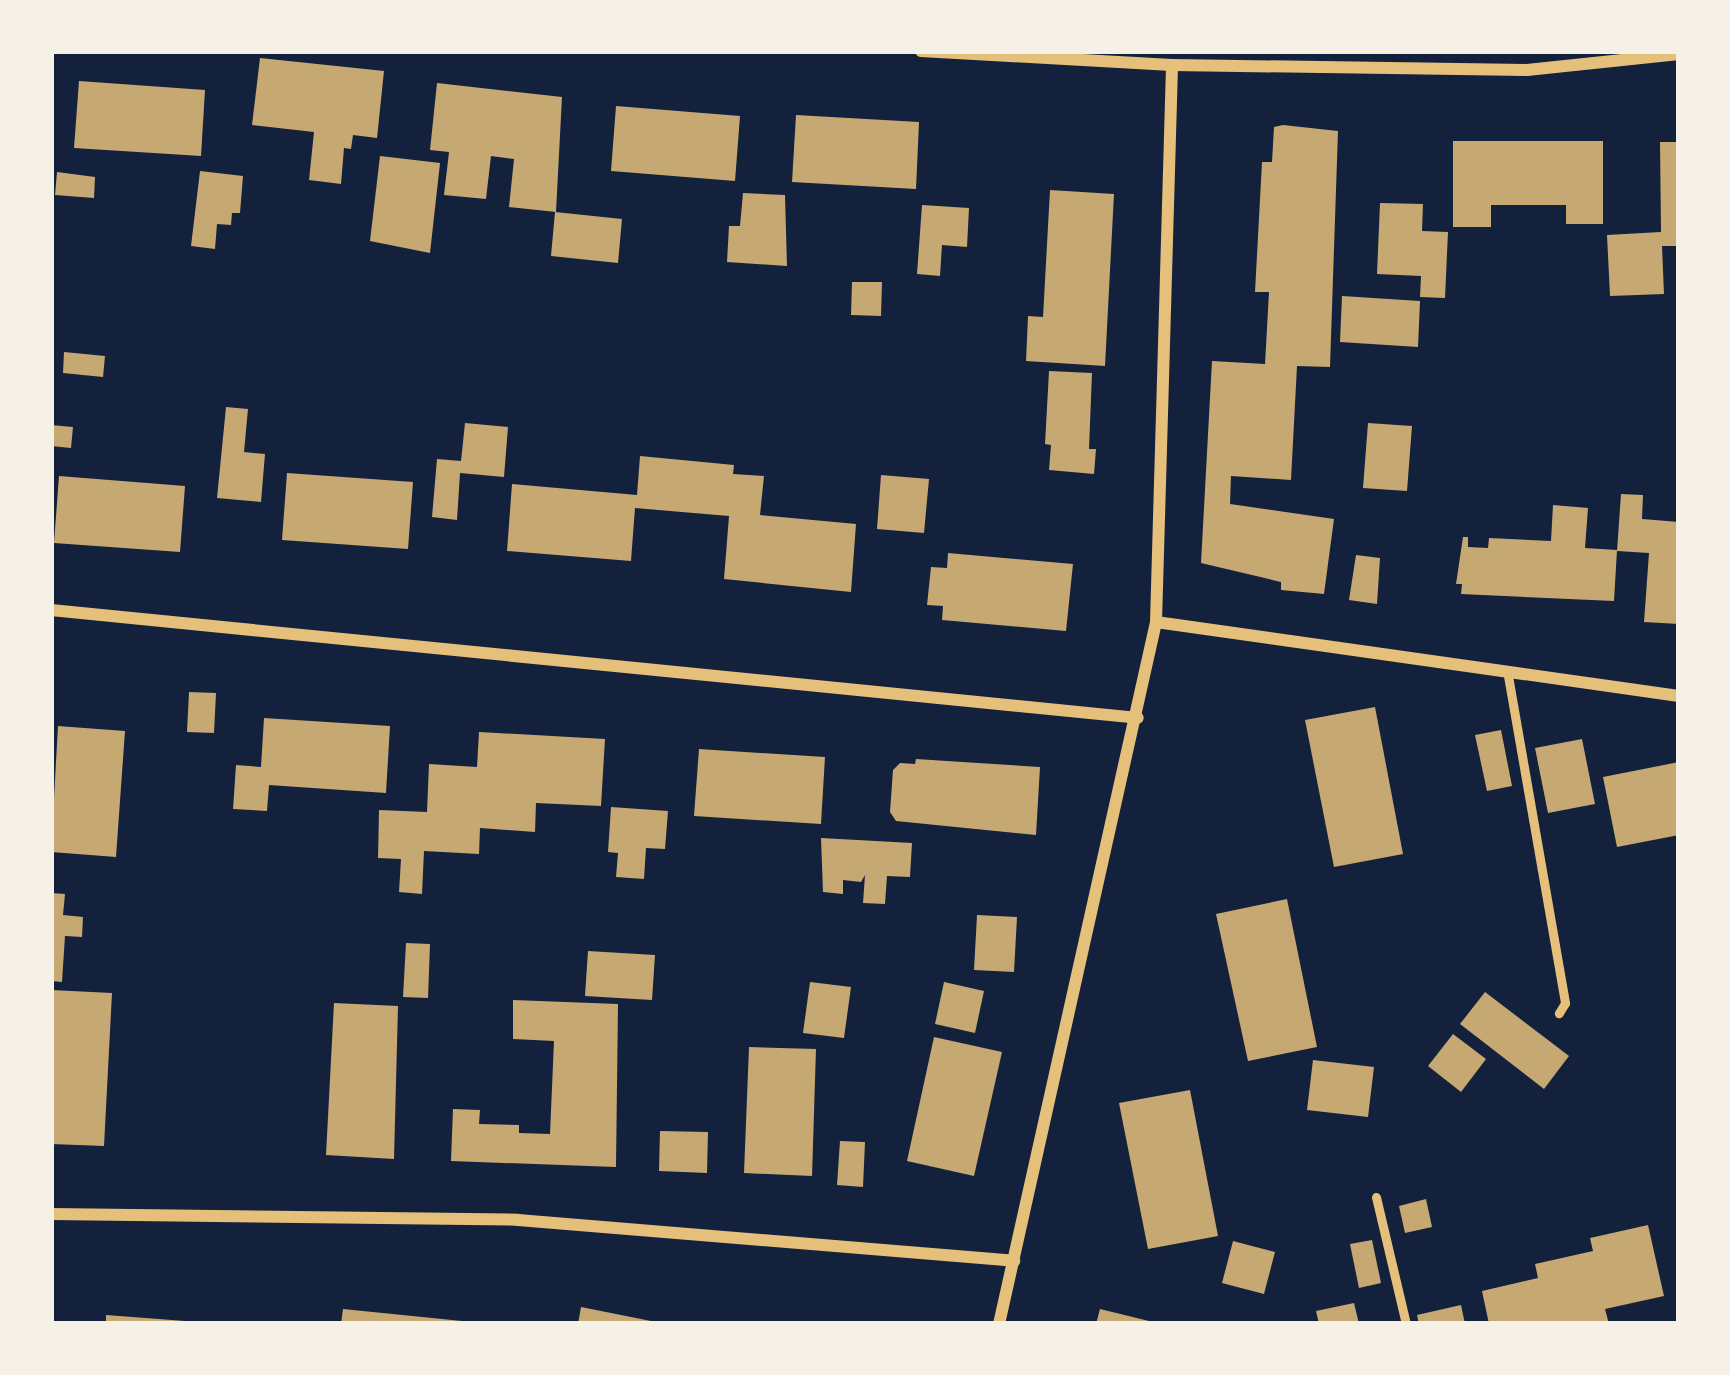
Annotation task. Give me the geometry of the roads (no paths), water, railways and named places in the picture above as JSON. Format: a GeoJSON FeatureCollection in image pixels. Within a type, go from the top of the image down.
{"type":"FeatureCollection","features":[{"type":"Feature","properties":{"kind":"street"},"geometry":{"type":"LineString","coordinates":[[921,51],[1172,65],[1248,58],[1527,70],[1679,54]]}},
{"type":"Feature","properties":{"kind":"street"},"geometry":{"type":"LineString","coordinates":[[999,1324],[1156,622],[1172,65]]}},
{"type":"Feature","properties":{"kind":"street"},"geometry":{"type":"LineString","coordinates":[[51,610],[1138,718]]}},
{"type":"Feature","properties":{"kind":"street"},"geometry":{"type":"LineString","coordinates":[[1156,622],[1679,696]]}},
{"type":"Feature","properties":{"kind":"street"},"geometry":{"type":"LineString","coordinates":[[51,1214],[518,1220],[1014,1261]]}},
{"type":"Feature","properties":{"kind":"lane"},"geometry":{"type":"LineString","coordinates":[[1507,670],[1565,1003],[1558,1013]]}},
{"type":"Feature","properties":{"kind":"lane"},"geometry":{"type":"LineString","coordinates":[[1376,1197],[1406,1324]]}}]}
